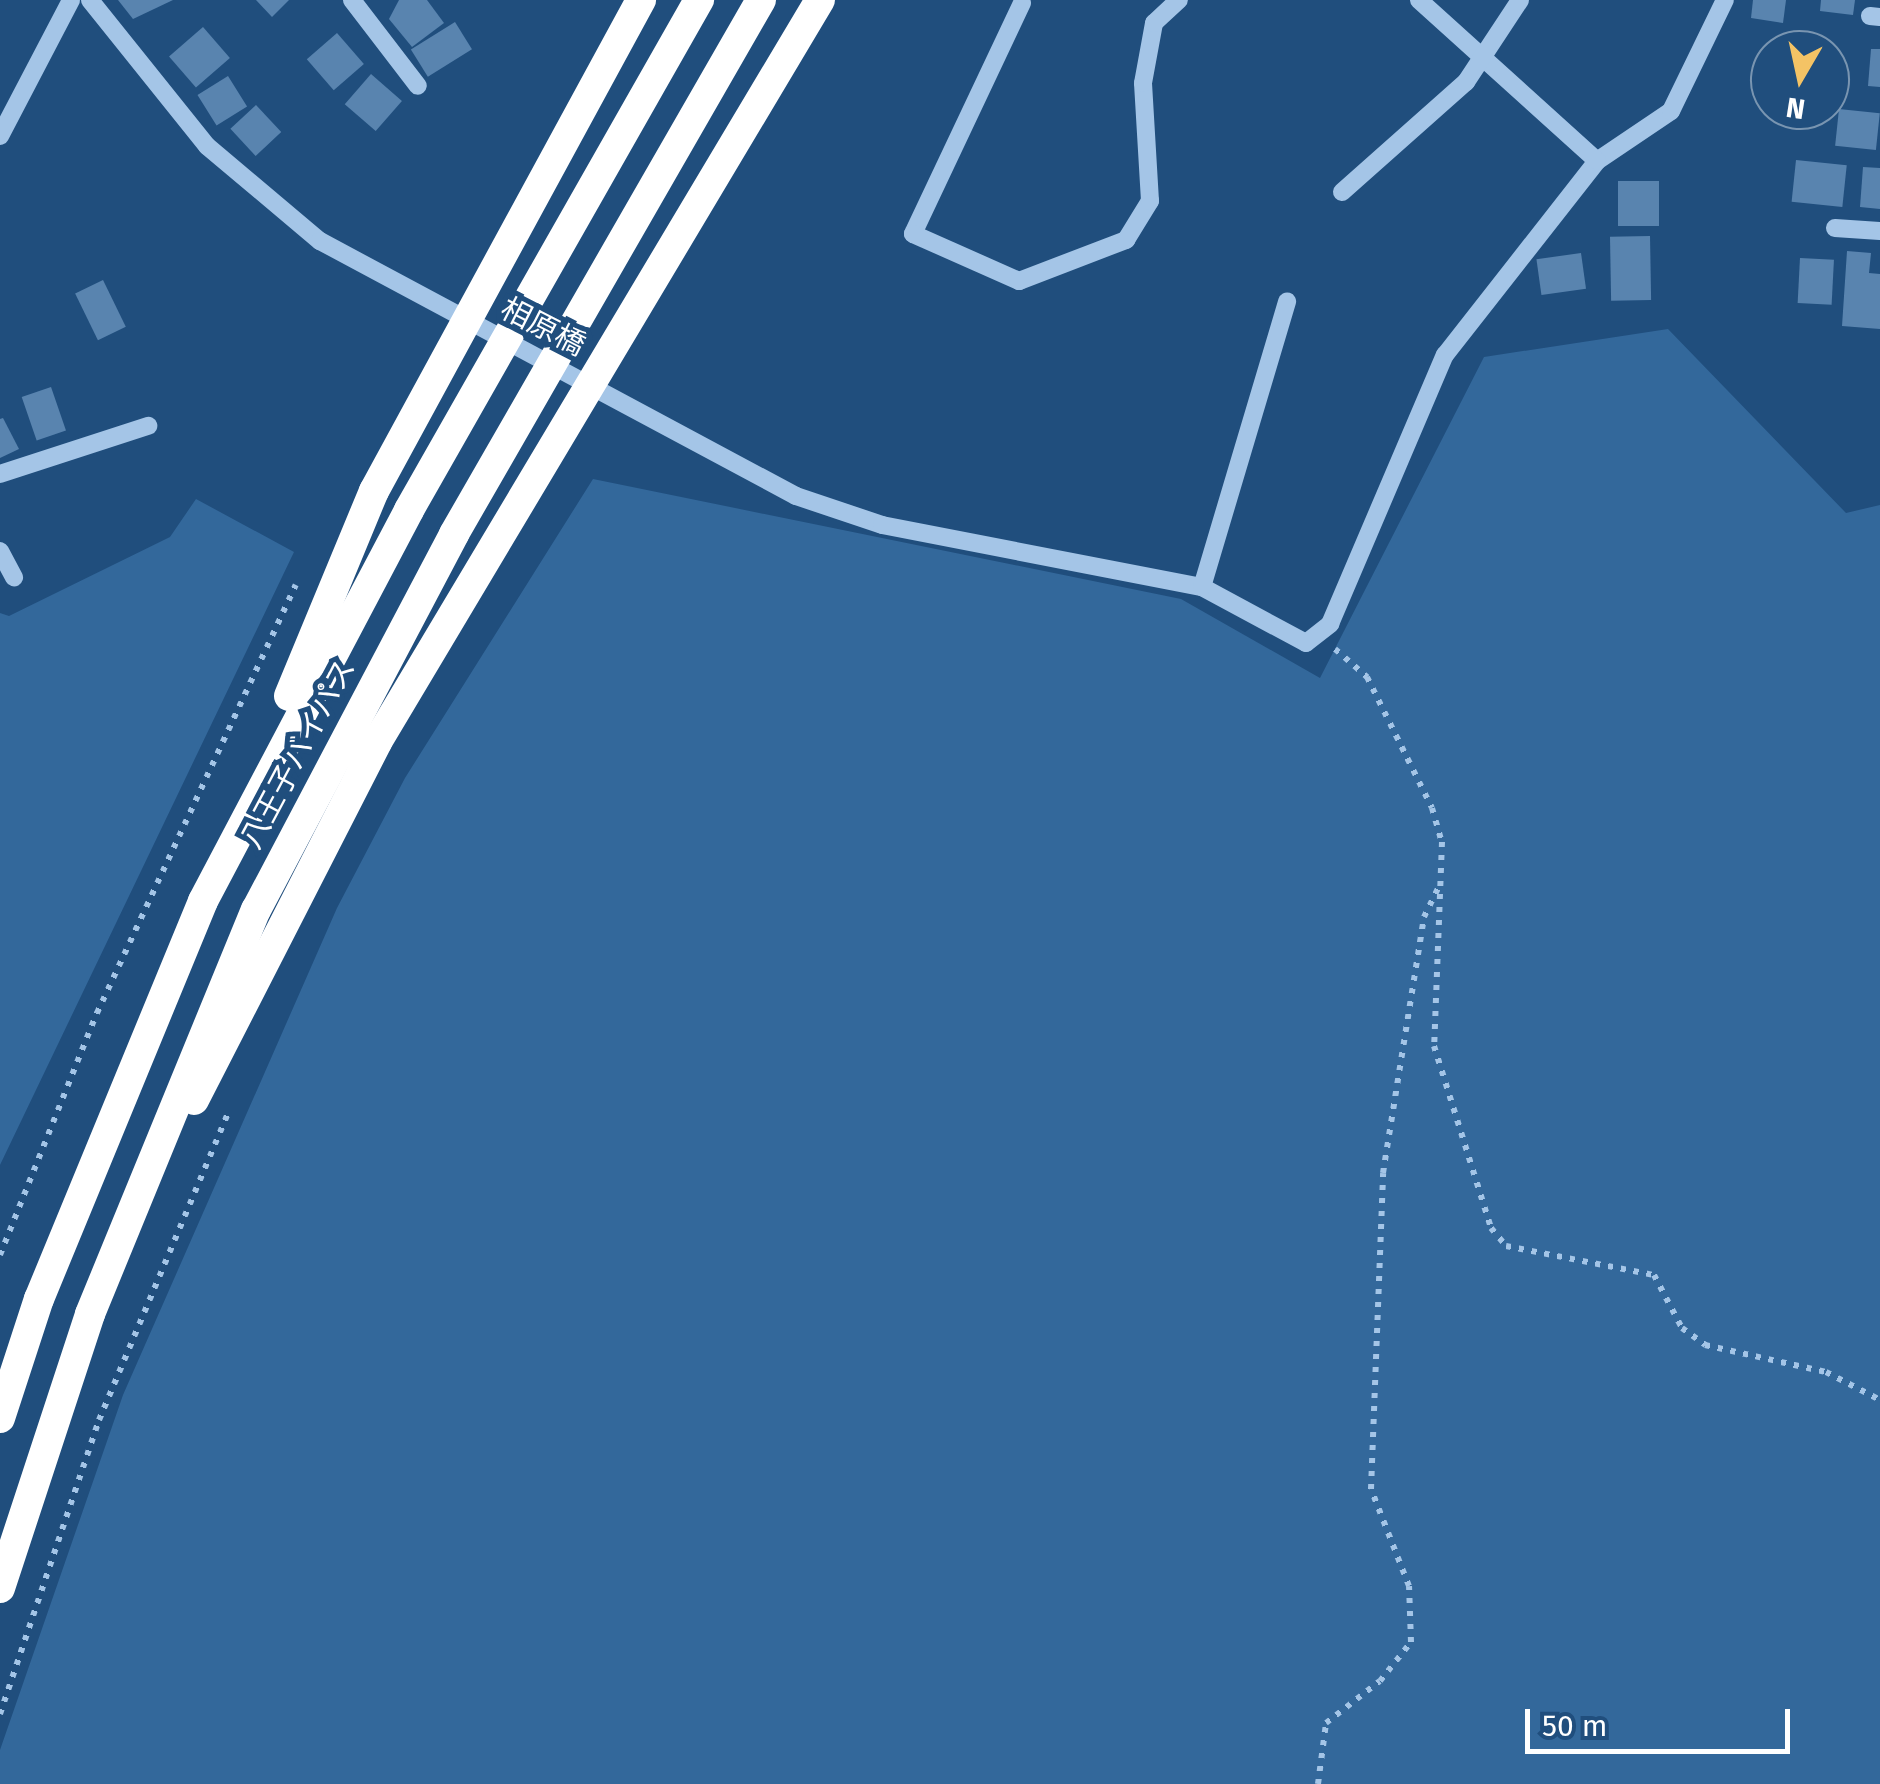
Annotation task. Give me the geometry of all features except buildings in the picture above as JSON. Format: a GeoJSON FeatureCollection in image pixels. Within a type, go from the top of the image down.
{"type":"FeatureCollection","features":[{"type":"Feature","properties":{"kind":"highway"},"geometry":{"type":"LineString","coordinates":[[203,902],[374,491],[641,0]]}},
{"type":"Feature","properties":{"kind":"highway","name":"八王子バイパス"},"geometry":{"type":"LineString","coordinates":[[0,1418],[39,1299],[203,902],[409,510],[699,0]]}},
{"type":"Feature","properties":{"kind":"highway","name":"八王子バイパス"},"geometry":{"type":"LineString","coordinates":[[0,1588],[90,1314],[256,910],[454,534],[761,0]]}},
{"type":"Feature","properties":{"kind":"highway"},"geometry":{"type":"LineString","coordinates":[[90,1314],[377,742],[820,0]]}},
{"type":"Feature","properties":{"kind":"street"},"geometry":{"type":"LineString","coordinates":[[0,136],[71,0]]}},
{"type":"Feature","properties":{"kind":"street","name":"相原橋"},"geometry":{"type":"LineString","coordinates":[[90,0],[248,187],[348,256],[713,446],[796,496],[882,525],[1202,587],[1293,640],[1321,640]]}},
{"type":"Feature","properties":{"kind":"street"},"geometry":{"type":"LineString","coordinates":[[352,0],[418,86]]}},
{"type":"Feature","properties":{"kind":"street"},"geometry":{"type":"LineString","coordinates":[[1022,3],[913,234],[1019,281],[1126,240],[1150,201],[1142,83],[1154,24],[1179,0]]}},
{"type":"Feature","properties":{"kind":"street"},"geometry":{"type":"LineString","coordinates":[[1419,0],[1482,64],[1597,162]]}},
{"type":"Feature","properties":{"kind":"street"},"geometry":{"type":"LineString","coordinates":[[1342,192],[1482,64],[1520,0]]}},
{"type":"Feature","properties":{"kind":"street"},"geometry":{"type":"LineString","coordinates":[[1321,640],[1446,355],[1597,162],[1671,112],[1725,0]]}},
{"type":"Feature","properties":{"kind":"street"},"geometry":{"type":"LineString","coordinates":[[1835,228],[1880,231]]}},
{"type":"Feature","properties":{"kind":"street"},"geometry":{"type":"LineString","coordinates":[[1202,587],[1287,300]]}},
{"type":"Feature","properties":{"kind":"street"},"geometry":{"type":"LineString","coordinates":[[0,474],[148,426]]}},
{"type":"Feature","properties":{"kind":"street"},"geometry":{"type":"LineString","coordinates":[[0,551],[14,577]]}},
{"type":"Feature","properties":{"kind":"path"},"geometry":{"type":"LineString","coordinates":[[1321,640],[1367,677],[1418,773],[1442,842],[1434,1046],[1492,1228],[1506,1246],[1654,1275],[1682,1328],[1706,1345],[1826,1372],[1880,1400]]}},
{"type":"Feature","properties":{"kind":"path"},"geometry":{"type":"LineString","coordinates":[[1318,1784],[1326,1723],[1380,1682],[1411,1642],[1408,1586],[1371,1488],[1383,1173],[1424,917],[1441,881]]}},
{"type":"Feature","properties":{"kind":"path"},"geometry":{"type":"LineString","coordinates":[[0,1714],[99,1420],[239,1087]]}},
{"type":"Feature","properties":{"kind":"shaded area"},"geometry":{"type":"Polygon","coordinates":[[[1668,329],[1846,513],[1880,505],[1880,1784],[0,1784],[0,1750],[123,1395],[337,908],[405,778],[593,479],[1181,599],[1320,678],[1484,357],[1668,329]]]}},
{"type":"Feature","properties":{"kind":"shaded area"},"geometry":{"type":"Polygon","coordinates":[[[196,499],[294,552],[0,1165],[0,613],[9,616],[170,537],[196,499]]]}}]}
